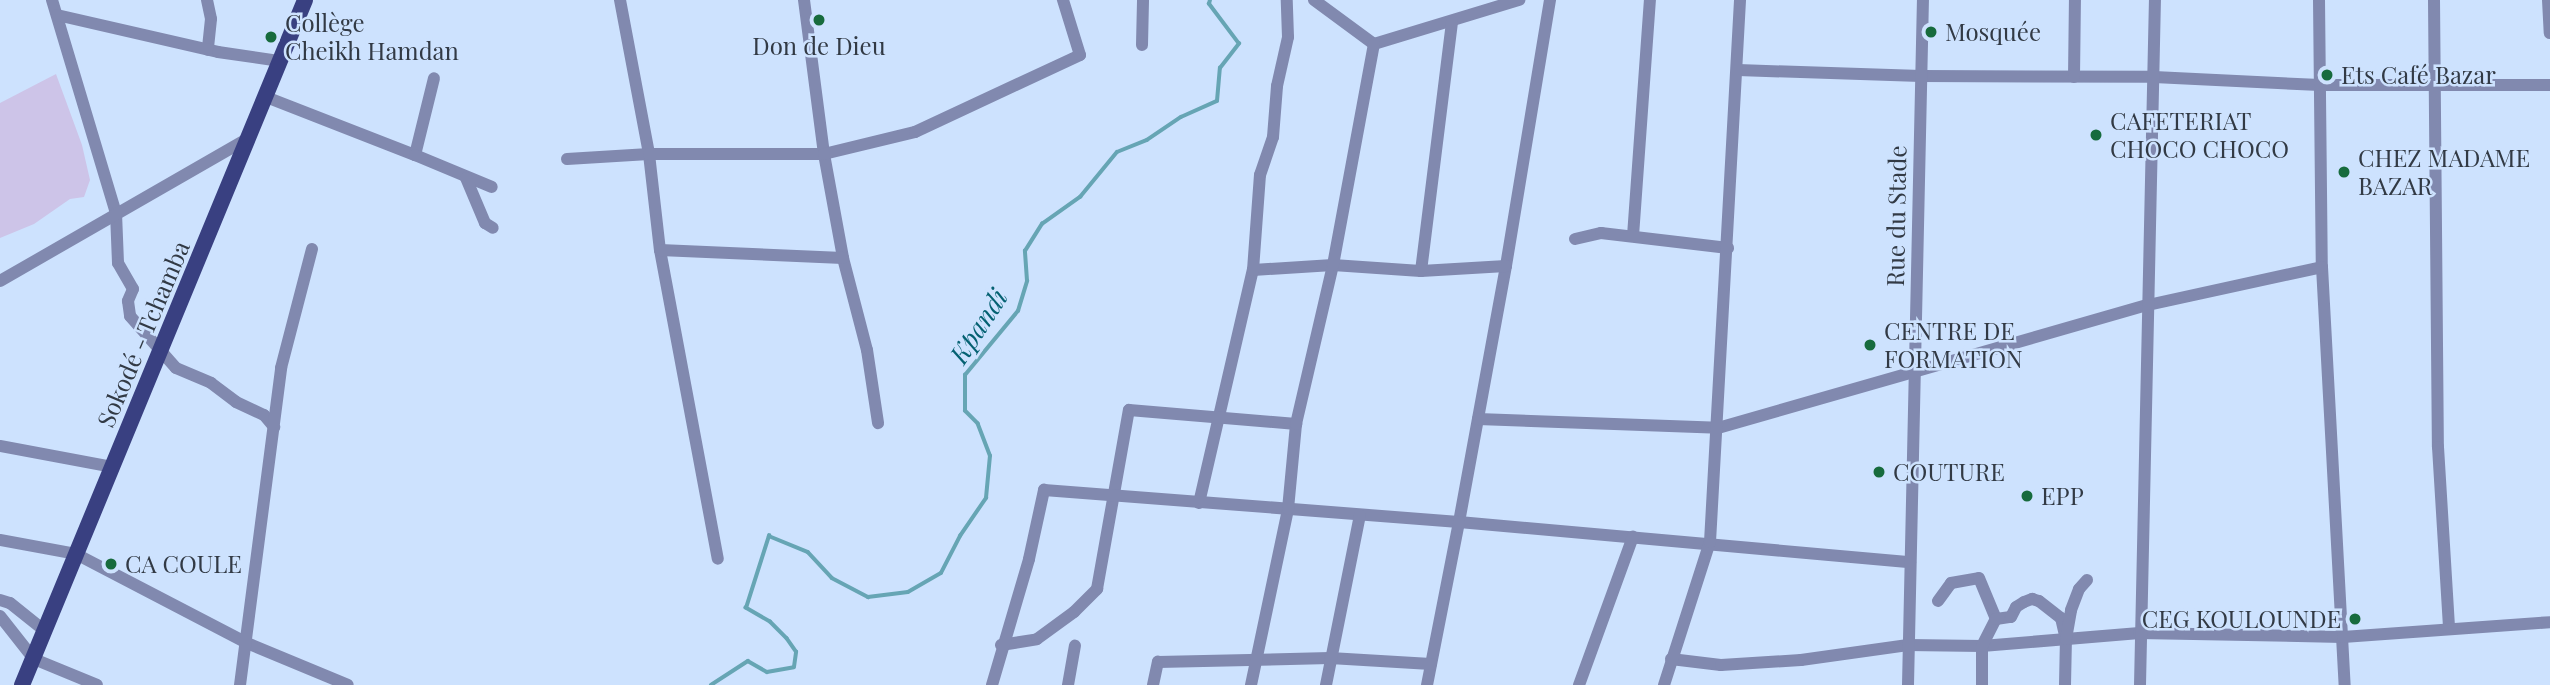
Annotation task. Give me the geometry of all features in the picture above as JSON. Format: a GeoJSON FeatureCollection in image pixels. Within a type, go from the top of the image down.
{"type":"FeatureCollection","features":[{"type":"Feature","properties":{"kind":"main road","name":"Sokodé - Tchamba"},"geometry":{"type":"LineString","coordinates":[[22,685],[305,0]]}},
{"type":"Feature","properties":{"kind":"street"},"geometry":{"type":"LineString","coordinates":[[52,0],[116,213],[118,262],[133,289],[128,301],[130,316],[176,368],[211,383],[236,402],[264,415],[274,427]]}},
{"type":"Feature","properties":{"kind":"street"},"geometry":{"type":"LineString","coordinates":[[208,0],[211,19],[208,50]]}},
{"type":"Feature","properties":{"kind":"street"},"geometry":{"type":"LineString","coordinates":[[620,0],[649,154],[660,250],[718,559]]}},
{"type":"Feature","properties":{"kind":"street"},"geometry":{"type":"LineString","coordinates":[[804,0],[824,153],[843,258],[866,350],[878,423]]}},
{"type":"Feature","properties":{"kind":"street"},"geometry":{"type":"LineString","coordinates":[[567,159],[649,154],[824,153],[915,132],[1080,55],[1063,0]]}},
{"type":"Feature","properties":{"kind":"street"},"geometry":{"type":"LineString","coordinates":[[1143,0],[1143,45]]}},
{"type":"Feature","properties":{"kind":"street"},"geometry":{"type":"LineString","coordinates":[[1199,503],[1217,417],[1254,270],[1260,175],[1273,136],[1277,86],[1287,37],[1287,0]]}},
{"type":"Feature","properties":{"kind":"street"},"geometry":{"type":"LineString","coordinates":[[1314,0],[1374,44]]}},
{"type":"Feature","properties":{"kind":"street"},"geometry":{"type":"LineString","coordinates":[[1374,44],[1519,0]]}},
{"type":"Feature","properties":{"kind":"street"},"geometry":{"type":"LineString","coordinates":[[1427,685],[1506,266],[1550,0]]}},
{"type":"Feature","properties":{"kind":"street"},"geometry":{"type":"LineString","coordinates":[[1633,236],[1650,0]]}},
{"type":"Feature","properties":{"kind":"street"},"geometry":{"type":"LineString","coordinates":[[1664,685],[1710,542],[1740,0]]}},
{"type":"Feature","properties":{"kind":"street","name":"Rue du Stade"},"geometry":{"type":"LineString","coordinates":[[1908,685],[1923,0]]}},
{"type":"Feature","properties":{"kind":"street"},"geometry":{"type":"LineString","coordinates":[[2074,76],[2075,0]]}},
{"type":"Feature","properties":{"kind":"street"},"geometry":{"type":"LineString","coordinates":[[2140,685],[2139,633],[2155,0]]}},
{"type":"Feature","properties":{"kind":"street"},"geometry":{"type":"LineString","coordinates":[[2319,0],[2322,267],[2345,685]]}},
{"type":"Feature","properties":{"kind":"street"},"geometry":{"type":"LineString","coordinates":[[2434,0],[2438,447],[2449,629]]}},
{"type":"Feature","properties":{"kind":"street"},"geometry":{"type":"LineString","coordinates":[[2548,0],[2550,33]]}},
{"type":"Feature","properties":{"kind":"street"},"geometry":{"type":"LineString","coordinates":[[57,15],[208,50],[280,61]]}},
{"type":"Feature","properties":{"kind":"street"},"geometry":{"type":"LineString","coordinates":[[1421,271],[1452,22]]}},
{"type":"Feature","properties":{"kind":"street"},"geometry":{"type":"LineString","coordinates":[[1251,685],[1288,509],[1296,424],[1333,265],[1374,44]]}},
{"type":"Feature","properties":{"kind":"street"},"geometry":{"type":"LineString","coordinates":[[1738,70],[1921,76],[2154,77],[2320,85],[2550,85]]}},
{"type":"Feature","properties":{"kind":"street"},"geometry":{"type":"LineString","coordinates":[[415,155],[434,78]]}},
{"type":"Feature","properties":{"kind":"street"},"geometry":{"type":"LineString","coordinates":[[266,97],[492,187]]}},
{"type":"Feature","properties":{"kind":"street"},"geometry":{"type":"LineString","coordinates":[[0,281],[249,138]]}},
{"type":"Feature","properties":{"kind":"street"},"geometry":{"type":"LineString","coordinates":[[466,178],[485,223],[493,228]]}},
{"type":"Feature","properties":{"kind":"street"},"geometry":{"type":"LineString","coordinates":[[1575,239],[1592,233],[1728,248]]}},
{"type":"Feature","properties":{"kind":"street"},"geometry":{"type":"LineString","coordinates":[[240,685],[283,359],[312,249]]}},
{"type":"Feature","properties":{"kind":"street"},"geometry":{"type":"LineString","coordinates":[[660,250],[843,258]]}},
{"type":"Feature","properties":{"kind":"street"},"geometry":{"type":"LineString","coordinates":[[1254,270],[1333,265],[1421,271],[1506,266]]}},
{"type":"Feature","properties":{"kind":"street"},"geometry":{"type":"LineString","coordinates":[[1478,419],[1718,428],[2148,305],[2322,267]]}},
{"type":"Feature","properties":{"kind":"street"},"geometry":{"type":"LineString","coordinates":[[1002,645],[1037,639],[1074,612],[1097,589],[1116,496],[1129,410],[1296,424]]}},
{"type":"Feature","properties":{"kind":"street"},"geometry":{"type":"LineString","coordinates":[[0,446],[112,467]]}},
{"type":"Feature","properties":{"kind":"street"},"geometry":{"type":"LineString","coordinates":[[992,685],[1029,559],[1044,490],[1710,542],[1910,562]]}},
{"type":"Feature","properties":{"kind":"street"},"geometry":{"type":"LineString","coordinates":[[1326,685],[1360,514]]}},
{"type":"Feature","properties":{"kind":"street"},"geometry":{"type":"LineString","coordinates":[[1578,685],[1633,537]]}},
{"type":"Feature","properties":{"kind":"street"},"geometry":{"type":"LineString","coordinates":[[0,541],[76,554],[247,643],[348,685]]}},
{"type":"Feature","properties":{"kind":"street"},"geometry":{"type":"LineString","coordinates":[[1938,601],[1951,583],[1979,578],[1996,618],[1982,646],[1982,685]]}},
{"type":"Feature","properties":{"kind":"street"},"geometry":{"type":"LineString","coordinates":[[2065,685],[2066,639],[2071,610],[2079,589],[2087,580]]}},
{"type":"Feature","properties":{"kind":"street"},"geometry":{"type":"LineString","coordinates":[[1996,618],[2011,617],[2016,607],[2032,599],[2061,618],[2066,639]]}},
{"type":"Feature","properties":{"kind":"street"},"geometry":{"type":"LineString","coordinates":[[0,600],[10,603],[45,631]]}},
{"type":"Feature","properties":{"kind":"street"},"geometry":{"type":"LineString","coordinates":[[0,616],[34,659],[97,685]]}},
{"type":"Feature","properties":{"kind":"street"},"geometry":{"type":"LineString","coordinates":[[1671,659],[1721,666],[1801,660],[1908,645],[1982,646],[2139,633],[2343,637],[2550,622]]}},
{"type":"Feature","properties":{"kind":"street"},"geometry":{"type":"LineString","coordinates":[[1068,685],[1074,646]]}},
{"type":"Feature","properties":{"kind":"street"},"geometry":{"type":"LineString","coordinates":[[1153,685],[1158,662],[1330,658],[1431,664]]}},
{"type":"Feature","properties":{"kind":"shaded area"},"geometry":{"type":"Polygon","coordinates":[[[56,74],[82,145],[90,180],[84,197],[70,199],[34,224],[0,238],[0,103],[56,74]]]}},
{"type":"Feature","properties":{"kind":"waterway","name":"Kpandi"},"geometry":{"type":"LineString","coordinates":[[711,685],[748,661],[767,672],[794,667],[796,652],[787,639],[770,622],[746,608],[769,536],[808,552],[832,578],[868,597],[908,592],[941,573],[960,536],[986,498],[990,456],[978,424],[965,411],[965,375],[1018,311],[1027,281],[1025,251],[1042,224],[1080,197],[1117,152],[1147,140],[1181,117],[1217,101],[1220,68],[1239,44],[1209,4],[1210,0]]}},
{"type":"Feature","properties":{"kind":"place","name":"Don de Dieu"},"geometry":{"type":"Point","coordinates":[819,20]}},
{"type":"Feature","properties":{"kind":"place","name":"Mosquée"},"geometry":{"type":"Point","coordinates":[1931,32]}},
{"type":"Feature","properties":{"kind":"place","name":"Collège Cheikh Hamdan"},"geometry":{"type":"Point","coordinates":[271,37]}},
{"type":"Feature","properties":{"kind":"place","name":"Ets Café Bazar"},"geometry":{"type":"Point","coordinates":[2327,75]}},
{"type":"Feature","properties":{"kind":"place","name":"CAFETERIAT CHOCO CHOCO"},"geometry":{"type":"Point","coordinates":[2096,135]}},
{"type":"Feature","properties":{"kind":"place","name":"CHEZ MADAME BAZAR"},"geometry":{"type":"Point","coordinates":[2344,172]}},
{"type":"Feature","properties":{"kind":"place","name":"CENTRE DE FORMATION"},"geometry":{"type":"Point","coordinates":[1870,345]}},
{"type":"Feature","properties":{"kind":"place","name":"COUTURE"},"geometry":{"type":"Point","coordinates":[1879,472]}},
{"type":"Feature","properties":{"kind":"place","name":"EPP"},"geometry":{"type":"Point","coordinates":[2027,496]}},
{"type":"Feature","properties":{"kind":"place","name":"CA COULE"},"geometry":{"type":"Point","coordinates":[111,564]}},
{"type":"Feature","properties":{"kind":"place","name":"CEG KOULOUNDE"},"geometry":{"type":"Point","coordinates":[2355,619]}}]}
